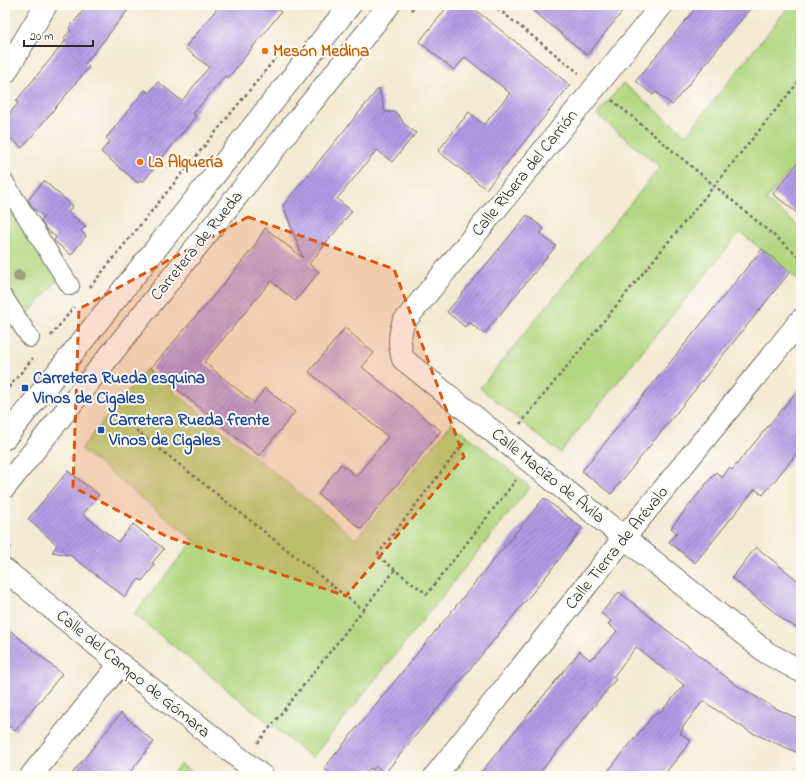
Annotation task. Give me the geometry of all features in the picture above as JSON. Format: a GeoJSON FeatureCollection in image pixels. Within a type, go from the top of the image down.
{"type":"FeatureCollection","features":[{"type":"Feature","properties":{"kind":"street"},"geometry":{"type":"LineString","coordinates":[[5,73],[46,5]]}},
{"type":"Feature","properties":{"kind":"street","name":"Carretera de Rueda"},"geometry":{"type":"LineString","coordinates":[[5,438],[350,5]]}},
{"type":"Feature","properties":{"kind":"street","name":"Carretera de Rueda"},"geometry":{"type":"LineString","coordinates":[[5,487],[389,5]]}},
{"type":"Feature","properties":{"kind":"street","name":"Calle Ribera del Carrión"},"geometry":{"type":"LineString","coordinates":[[399,346],[403,324],[662,5]]}},
{"type":"Feature","properties":{"kind":"street"},"geometry":{"type":"LineString","coordinates":[[5,183],[70,286]]}},
{"type":"Feature","properties":{"kind":"street"},"geometry":{"type":"LineString","coordinates":[[5,299],[30,338]]}},
{"type":"Feature","properties":{"kind":"street","name":"Calle Tierra de Arévalo"},"geometry":{"type":"LineString","coordinates":[[435,776],[624,538],[801,320]]}},
{"type":"Feature","properties":{"kind":"street","name":"Calle Macizo de Ávila"},"geometry":{"type":"LineString","coordinates":[[399,346],[403,359],[624,538],[767,653],[801,670]]}},
{"type":"Feature","properties":{"kind":"street","name":"Calle del Campo de Gómara"},"geometry":{"type":"LineString","coordinates":[[5,570],[120,664],[262,776]]}},
{"type":"Feature","properties":{"kind":"street"},"geometry":{"type":"LineString","coordinates":[[31,776],[120,664]]}},
{"type":"Feature","properties":{"kind":"path"},"geometry":{"type":"LineString","coordinates":[[493,5],[596,87],[801,258]]}},
{"type":"Feature","properties":{"kind":"path"},"geometry":{"type":"LineString","coordinates":[[90,288],[284,48]]}},
{"type":"Feature","properties":{"kind":"path"},"geometry":{"type":"LineString","coordinates":[[505,442],[801,79]]}},
{"type":"Feature","properties":{"kind":"path"},"geometry":{"type":"LineString","coordinates":[[50,337],[75,306]]}},
{"type":"Feature","properties":{"kind":"path"},"geometry":{"type":"LineString","coordinates":[[5,392],[35,355]]}},
{"type":"Feature","properties":{"kind":"path"},"geometry":{"type":"LineString","coordinates":[[108,408],[363,610]]}},
{"type":"Feature","properties":{"kind":"path"},"geometry":{"type":"LineString","coordinates":[[468,437],[377,555],[427,594],[517,478]]}},
{"type":"Feature","properties":{"kind":"path"},"geometry":{"type":"LineString","coordinates":[[244,761],[395,570]]}},
{"type":"Feature","properties":{"kind":"highlighted area"},"geometry":{"type":"Polygon","coordinates":[[[248,217],[394,269],[464,457],[346,596],[168,537],[73,487],[79,309],[248,217]]]}},
{"type":"Feature","properties":{"kind":"green space"},"geometry":{"type":"Polygon","coordinates":[[[790,5],[801,5],[801,157],[766,200],[801,228],[801,282],[740,232],[560,453],[480,388],[660,167],[597,115],[623,83],[686,135],[790,5]]]}},
{"type":"Feature","properties":{"kind":"green space"},"geometry":{"type":"Polygon","coordinates":[[[5,184],[66,270],[15,329],[5,314],[5,184]]]}},
{"type":"Feature","properties":{"kind":"green space"},"geometry":{"type":"Polygon","coordinates":[[[146,369],[356,539],[452,423],[530,487],[312,758],[134,614],[194,540],[81,449],[146,369]]]}},
{"type":"Feature","properties":{"kind":"green space"},"geometry":{"type":"Polygon","coordinates":[[[181,764],[197,776],[170,776],[181,764]]]}},
{"type":"Feature","properties":{"kind":"building"},"geometry":{"type":"Polygon","coordinates":[[[88,5],[132,5],[85,64],[89,67],[22,148],[5,134],[5,119],[18,103],[16,101],[66,40],[64,38],[71,30],[69,28],[88,5]]]}},
{"type":"Feature","properties":{"kind":"building"},"geometry":{"type":"Polygon","coordinates":[[[220,5],[271,5],[281,12],[228,78],[225,76],[193,114],[196,116],[143,182],[141,180],[138,183],[101,152],[110,141],[106,138],[145,90],[149,93],[158,82],[182,101],[209,67],[185,48],[220,5]]]}},
{"type":"Feature","properties":{"kind":"building"},"geometry":{"type":"Polygon","coordinates":[[[449,5],[469,5],[570,85],[486,189],[438,151],[469,112],[484,125],[510,93],[465,57],[454,70],[419,42],[449,5]]]}},
{"type":"Feature","properties":{"kind":"building"},"geometry":{"type":"Polygon","coordinates":[[[526,5],[628,5],[587,55],[526,5]]]}},
{"type":"Feature","properties":{"kind":"building"},"geometry":{"type":"Polygon","coordinates":[[[698,5],[753,5],[672,105],[656,92],[653,95],[636,81],[698,5]]]}},
{"type":"Feature","properties":{"kind":"building"},"geometry":{"type":"Polygon","coordinates":[[[379,88],[385,112],[395,112],[401,118],[403,123],[416,133],[392,162],[377,150],[337,199],[352,211],[309,264],[319,272],[295,301],[271,281],[204,362],[254,403],[265,388],[295,412],[259,456],[151,368],[253,248],[265,228],[303,258],[283,205],[379,88]]]}},
{"type":"Feature","properties":{"kind":"building"},"geometry":{"type":"Polygon","coordinates":[[[801,159],[801,216],[773,194],[801,159]]]}},
{"type":"Feature","properties":{"kind":"building"},"geometry":{"type":"Polygon","coordinates":[[[44,181],[73,206],[68,212],[86,226],[81,231],[86,236],[71,255],[54,241],[56,237],[46,229],[41,221],[44,217],[33,208],[28,200],[44,181]]]}},
{"type":"Feature","properties":{"kind":"building"},"geometry":{"type":"Polygon","coordinates":[[[527,215],[544,229],[540,234],[556,246],[484,334],[469,322],[465,327],[447,312],[527,215]]]}},
{"type":"Feature","properties":{"kind":"building"},"geometry":{"type":"Polygon","coordinates":[[[762,249],[790,272],[611,494],[582,471],[762,249]]]}},
{"type":"Feature","properties":{"kind":"building"},"geometry":{"type":"Polygon","coordinates":[[[345,328],[374,353],[362,367],[441,431],[361,529],[318,494],[341,464],[356,476],[388,437],[309,372],[345,328]]]}},
{"type":"Feature","properties":{"kind":"building"},"geometry":{"type":"Polygon","coordinates":[[[801,386],[801,448],[763,495],[755,489],[695,563],[669,542],[677,533],[671,528],[716,472],[722,478],[729,468],[732,470],[801,386]]]}},
{"type":"Feature","properties":{"kind":"building"},"geometry":{"type":"Polygon","coordinates":[[[68,471],[99,495],[83,514],[118,542],[133,524],[164,549],[152,563],[155,565],[142,581],[139,579],[125,597],[70,555],[52,552],[57,545],[28,519],[68,471]]]}},
{"type":"Feature","properties":{"kind":"building"},"geometry":{"type":"Polygon","coordinates":[[[544,498],[582,528],[555,565],[385,773],[376,766],[373,770],[370,768],[364,776],[334,776],[324,768],[544,498]]]}},
{"type":"Feature","properties":{"kind":"building"},"geometry":{"type":"Polygon","coordinates":[[[756,547],[801,583],[801,630],[785,621],[732,578],[756,547]]]}},
{"type":"Feature","properties":{"kind":"building"},"geometry":{"type":"Polygon","coordinates":[[[619,592],[736,685],[775,708],[801,720],[801,754],[750,732],[703,701],[682,728],[683,729],[680,733],[691,741],[663,776],[604,776],[656,712],[659,714],[684,685],[636,647],[613,677],[616,679],[537,776],[478,776],[580,651],[590,660],[593,656],[595,657],[617,631],[608,624],[611,621],[601,613],[619,592]]]}},
{"type":"Feature","properties":{"kind":"building"},"geometry":{"type":"Polygon","coordinates":[[[5,626],[62,674],[15,731],[5,723],[5,626]]]}},
{"type":"Feature","properties":{"kind":"building"},"geometry":{"type":"Polygon","coordinates":[[[121,713],[154,742],[127,776],[70,776],[121,713]]]}},
{"type":"Feature","properties":{"kind":"place","name":"Mesón Medina"},"geometry":{"type":"Point","coordinates":[265,51]}},
{"type":"Feature","properties":{"kind":"place","name":"La Alquería"},"geometry":{"type":"Point","coordinates":[140,162]}},
{"type":"Feature","properties":{"kind":"place","name":"Carretera Rueda esquina Vinos de Cigales"},"geometry":{"type":"Point","coordinates":[25,388]}},
{"type":"Feature","properties":{"kind":"place","name":"Carretera Rueda frente Vinos de Cigales"},"geometry":{"type":"Point","coordinates":[101,430]}}]}
